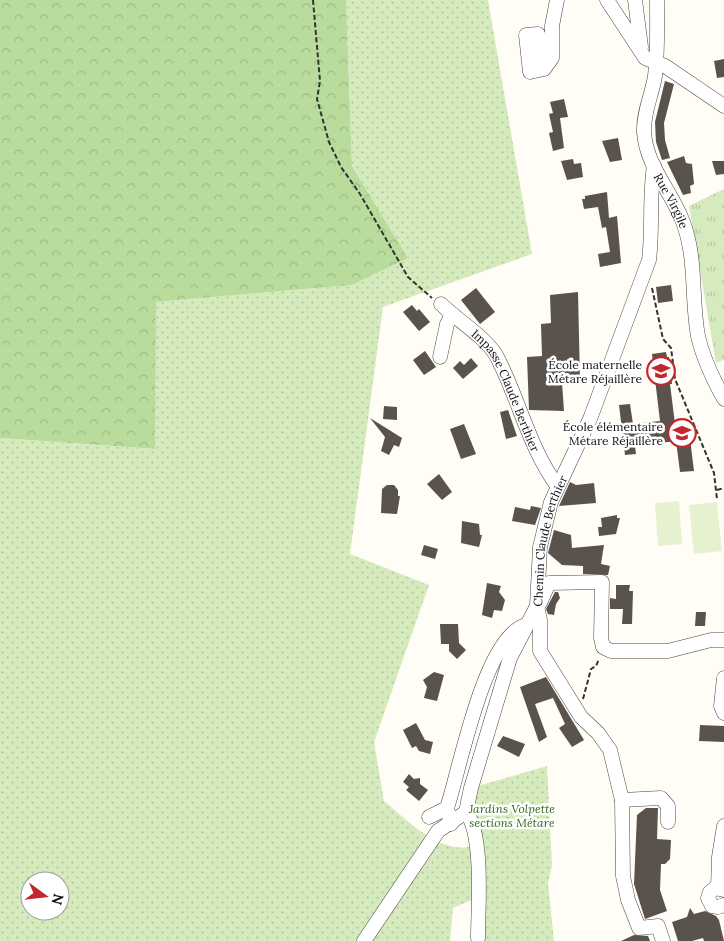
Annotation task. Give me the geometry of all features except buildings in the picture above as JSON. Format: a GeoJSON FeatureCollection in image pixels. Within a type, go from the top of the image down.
{"type":"FeatureCollection","features":[{"type":"Feature","properties":{"kind":"street"},"geometry":{"type":"LineString","coordinates":[[544,69],[552,58],[552,26],[557,0]]}},
{"type":"Feature","properties":{"kind":"street"},"geometry":{"type":"LineString","coordinates":[[607,0],[642,50]]}},
{"type":"Feature","properties":{"kind":"street"},"geometry":{"type":"LineString","coordinates":[[635,0],[642,50],[645,58],[665,66],[724,106]]}},
{"type":"Feature","properties":{"kind":"street","name":"Rue Virgile"},"geometry":{"type":"LineString","coordinates":[[657,0],[656,64],[644,132],[646,148],[683,222],[690,245],[698,335],[704,358],[724,399]]}},
{"type":"Feature","properties":{"kind":"street","name":"Chemin Claude Berthier"},"geometry":{"type":"LineString","coordinates":[[466,812],[471,788],[510,658],[537,606],[540,547],[551,502],[590,419],[648,260],[652,234],[650,188],[654,166]]}},
{"type":"Feature","properties":{"kind":"street","name":"Impasse Claude Berthier"},"geometry":{"type":"LineString","coordinates":[[441,304],[496,356],[528,433],[548,475],[558,487]]}},
{"type":"Feature","properties":{"kind":"street"},"geometry":{"type":"LineString","coordinates":[[440,357],[447,324],[452,315]]}},
{"type":"Feature","properties":{"kind":"street"},"geometry":{"type":"LineString","coordinates":[[663,941],[658,926],[639,928],[628,900],[623,876],[622,800],[610,750],[598,733],[581,717],[540,651],[540,620],[537,606],[543,600],[549,583],[602,582],[601,638],[603,647],[611,651],[668,651],[711,640],[724,640]]}},
{"type":"Feature","properties":{"kind":"street"},"geometry":{"type":"LineString","coordinates":[[450,824],[447,808],[480,689],[496,657],[518,628],[529,624]]}},
{"type":"Feature","properties":{"kind":"street"},"geometry":{"type":"LineString","coordinates":[[724,678],[721,706],[724,713]]}},
{"type":"Feature","properties":{"kind":"street"},"geometry":{"type":"LineString","coordinates":[[622,800],[662,798],[668,806],[668,822]]}},
{"type":"Feature","properties":{"kind":"street"},"geometry":{"type":"LineString","coordinates":[[429,817],[447,808]]}},
{"type":"Feature","properties":{"kind":"street"},"geometry":{"type":"LineString","coordinates":[[364,941],[438,831],[466,812],[471,818],[477,850],[478,938]]}},
{"type":"Feature","properties":{"kind":"street"},"geometry":{"type":"LineString","coordinates":[[723,910],[712,906],[708,898],[710,892],[721,889],[719,857],[724,826]]}},
{"type":"Feature","properties":{"kind":"path"},"geometry":{"type":"LineString","coordinates":[[313,0],[320,81],[318,100],[329,142],[341,167],[360,194],[408,277],[441,304]]}},
{"type":"Feature","properties":{"kind":"path"},"geometry":{"type":"LineString","coordinates":[[652,287],[663,339],[671,348],[675,380],[714,473],[717,500]]}},
{"type":"Feature","properties":{"kind":"path"},"geometry":{"type":"LineString","coordinates":[[717,490],[724,488]]}},
{"type":"Feature","properties":{"kind":"path"},"geometry":{"type":"LineString","coordinates":[[581,717],[581,706],[591,669],[596,666],[603,647]]}},
{"type":"Feature","properties":{"kind":"green space"},"geometry":{"type":"Polygon","coordinates":[[[0,0],[346,0],[352,166],[408,258],[352,285],[156,302],[155,449],[0,438],[0,0]]]}},
{"type":"Feature","properties":{"kind":"green space"},"geometry":{"type":"Polygon","coordinates":[[[346,0],[488,0],[532,254],[383,307],[350,554],[429,585],[374,742],[384,801],[414,826],[437,841],[449,846],[474,846],[474,899],[453,908],[450,941],[0,941],[0,438],[154,449],[155,302],[352,285],[408,258],[352,166],[346,0]]]}},
{"type":"Feature","properties":{"kind":"green space"},"geometry":{"type":"Polygon","coordinates":[[[724,189],[724,360],[716,363],[689,206],[724,189]]]}},
{"type":"Feature","properties":{"kind":"green space"},"geometry":{"type":"Polygon","coordinates":[[[679,501],[682,544],[658,546],[655,503],[679,501]]]}},
{"type":"Feature","properties":{"kind":"green space"},"geometry":{"type":"Polygon","coordinates":[[[717,502],[722,551],[694,554],[689,505],[717,502]]]}},
{"type":"Feature","properties":{"kind":"green space","name":"Jardins Volpette sections Métare"},"geometry":{"type":"Polygon","coordinates":[[[547,766],[552,866],[548,883],[554,941],[484,941],[477,823],[472,808],[474,787],[547,766]]]}},
{"type":"Feature","properties":{"kind":"place","name":"École maternelle Métare Réjaillère"},"geometry":{"type":"Point","coordinates":[661,371]}},
{"type":"Feature","properties":{"kind":"place","name":"École élémentaire Métare Réjaillère"},"geometry":{"type":"Point","coordinates":[682,433]}}]}
